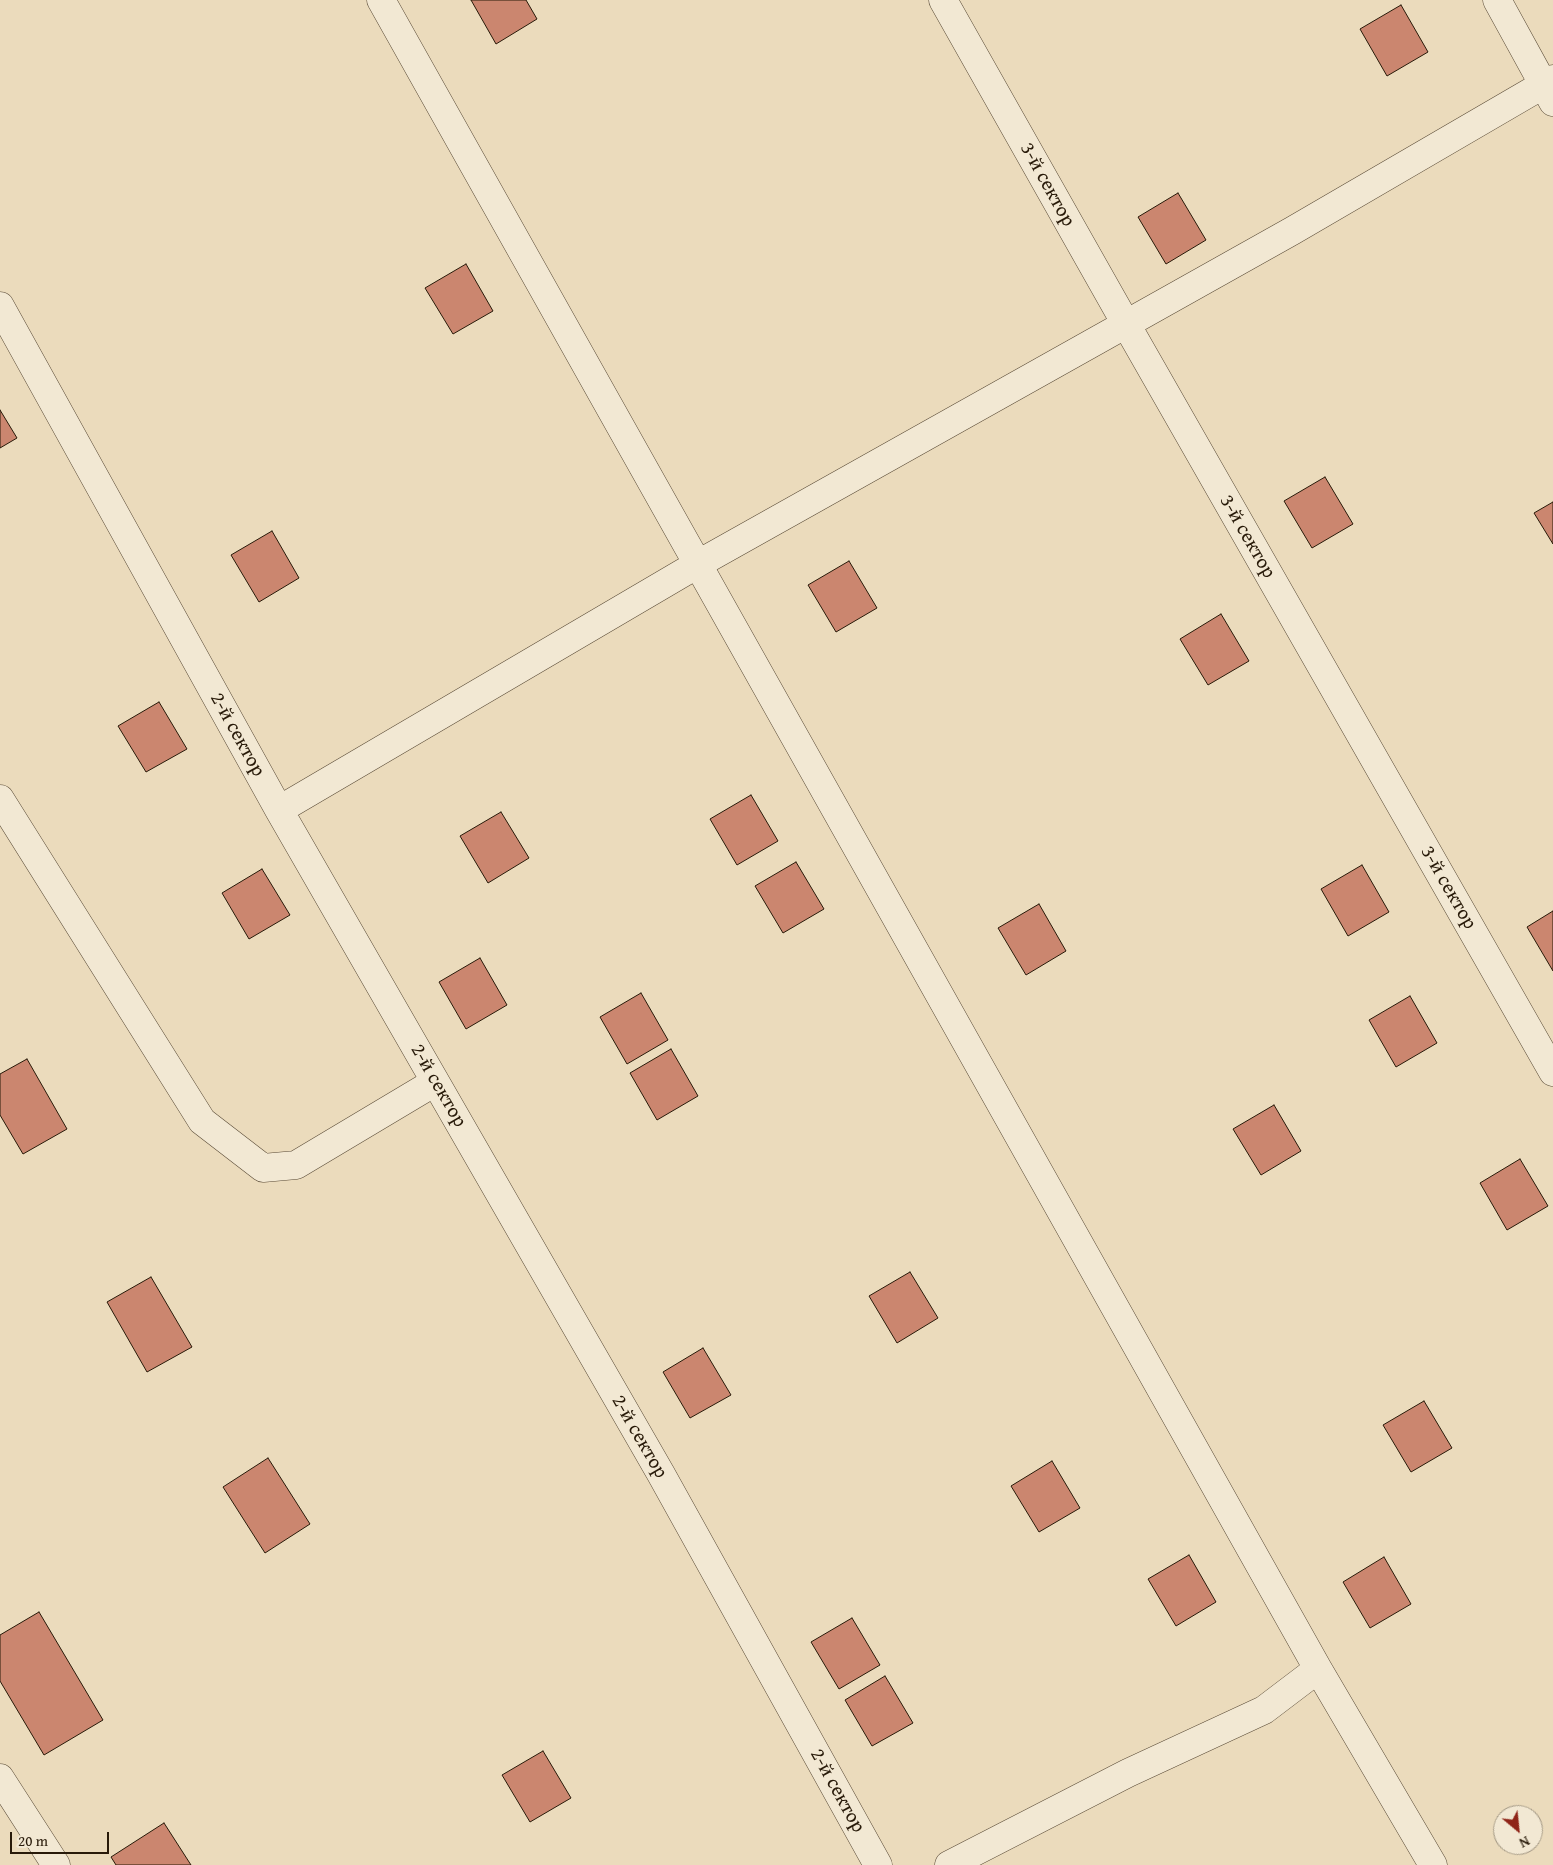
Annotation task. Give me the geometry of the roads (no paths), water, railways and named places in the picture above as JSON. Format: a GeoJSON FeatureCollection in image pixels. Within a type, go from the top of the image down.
{"type":"FeatureCollection","features":[{"type":"Feature","properties":{"kind":"street"},"geometry":{"type":"LineString","coordinates":[[381,0],[1318,1669],[1434,1865]]}},
{"type":"Feature","properties":{"kind":"street","name":"3-й сектор"},"geometry":{"type":"LineString","coordinates":[[943,0],[1553,1072]]}},
{"type":"Feature","properties":{"kind":"street"},"geometry":{"type":"LineString","coordinates":[[279,810],[698,564],[1292,231],[1550,89],[1497,0]]}},
{"type":"Feature","properties":{"kind":"street","name":"2-й сектор"},"geometry":{"type":"LineString","coordinates":[[0,306],[279,810],[661,1474],[878,1865]]}},
{"type":"Feature","properties":{"kind":"street"},"geometry":{"type":"LineString","coordinates":[[0,799],[202,1121],[263,1168],[296,1165],[435,1082]]}},
{"type":"Feature","properties":{"kind":"street"},"geometry":{"type":"LineString","coordinates":[[949,1865],[1128,1773],[1264,1710],[1318,1669]]}},
{"type":"Feature","properties":{"kind":"street"},"geometry":{"type":"LineString","coordinates":[[0,1778],[56,1865]]}}]}
